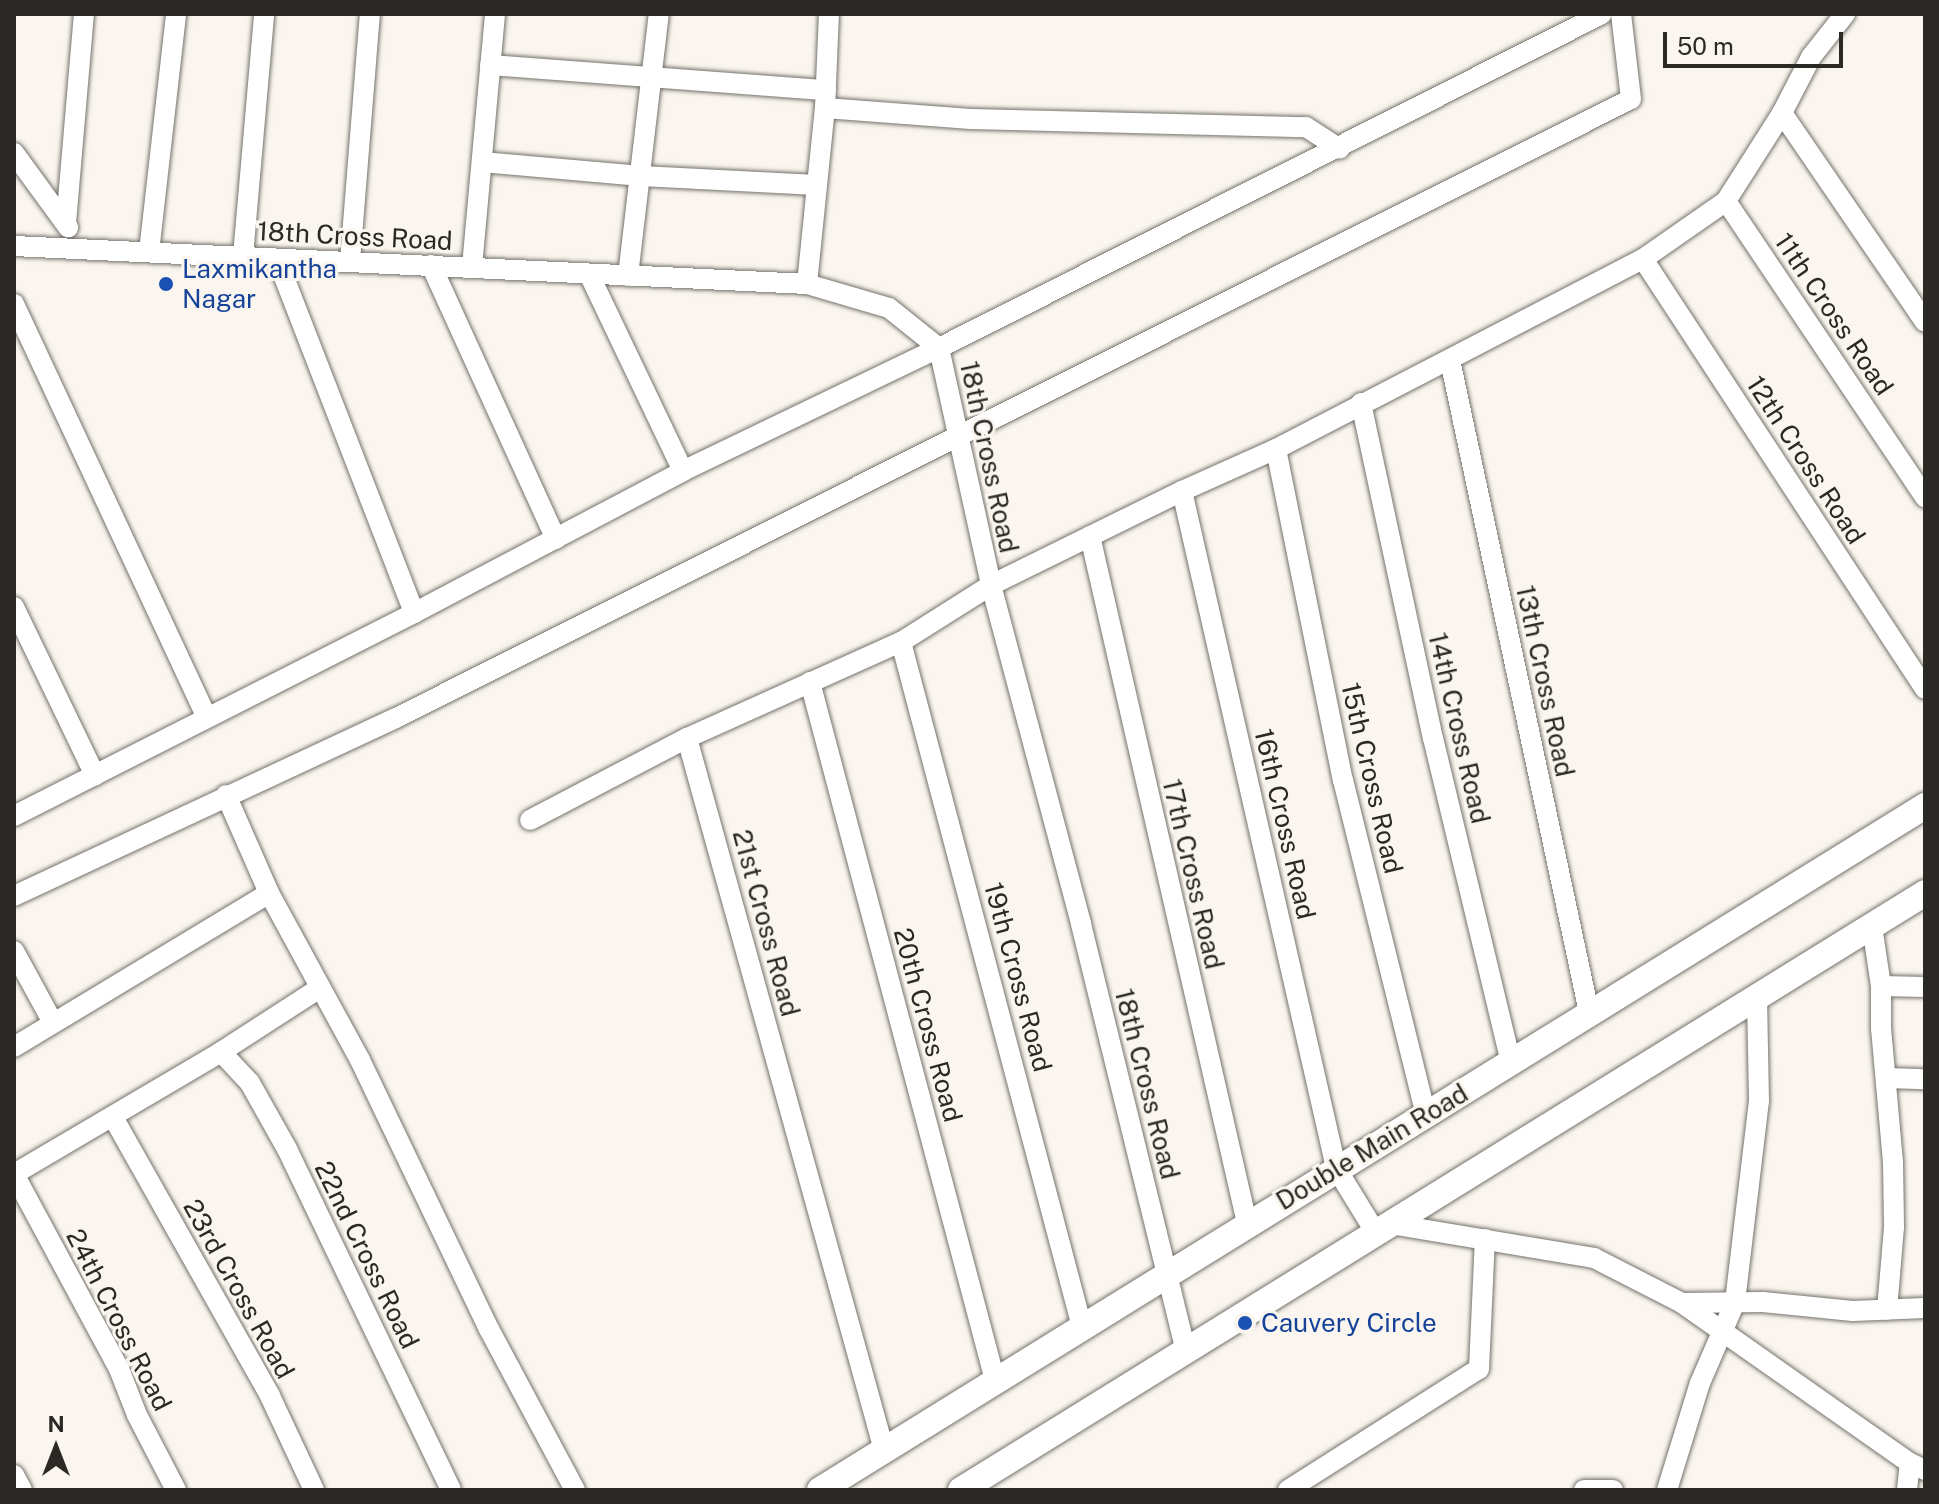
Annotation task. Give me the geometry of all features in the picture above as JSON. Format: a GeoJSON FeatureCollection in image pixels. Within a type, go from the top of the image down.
{"type":"FeatureCollection","features":[{"type":"Feature","properties":{"kind":"street"},"geometry":{"type":"LineString","coordinates":[[66,223],[84,14]]}},
{"type":"Feature","properties":{"kind":"street"},"geometry":{"type":"LineString","coordinates":[[149,252],[176,14]]}},
{"type":"Feature","properties":{"kind":"street"},"geometry":{"type":"LineString","coordinates":[[243,256],[264,14]]}},
{"type":"Feature","properties":{"kind":"street"},"geometry":{"type":"LineString","coordinates":[[350,261],[370,14]]}},
{"type":"Feature","properties":{"kind":"street"},"geometry":{"type":"LineString","coordinates":[[472,267],[495,14]]}},
{"type":"Feature","properties":{"kind":"street"},"geometry":{"type":"LineString","coordinates":[[628,276],[659,14]]}},
{"type":"Feature","properties":{"kind":"street"},"geometry":{"type":"LineString","coordinates":[[807,284],[826,99],[829,14]]}},
{"type":"Feature","properties":{"kind":"street"},"geometry":{"type":"LineString","coordinates":[[14,816],[414,613],[683,471],[1340,149],[1602,14]]}},
{"type":"Feature","properties":{"kind":"street"},"geometry":{"type":"LineString","coordinates":[[14,896],[396,718],[1631,99],[1621,14]]}},
{"type":"Feature","properties":{"kind":"street"},"geometry":{"type":"LineString","coordinates":[[530,820],[687,738],[901,642],[991,585],[1182,491],[1276,449],[1643,259],[1726,201],[1782,113],[1811,57],[1845,14]]}},
{"type":"Feature","properties":{"kind":"street"},"geometry":{"type":"LineString","coordinates":[[490,65],[653,79],[971,119],[1306,127],[1340,149]]}},
{"type":"Feature","properties":{"kind":"street"},"geometry":{"type":"LineString","coordinates":[[1782,113],[1925,322]]}},
{"type":"Feature","properties":{"kind":"street"},"geometry":{"type":"LineString","coordinates":[[14,153],[82,248]]}},
{"type":"Feature","properties":{"kind":"street"},"geometry":{"type":"LineString","coordinates":[[482,162],[641,176],[817,185]]}},
{"type":"Feature","properties":{"kind":"street","name":"11th Cross Road"},"geometry":{"type":"LineString","coordinates":[[1726,201],[1925,497]]}},
{"type":"Feature","properties":{"kind":"street","name":"18th Cross Road"},"geometry":{"type":"LineString","coordinates":[[14,246],[807,284],[889,308],[939,348],[991,585],[1186,1351]]}},
{"type":"Feature","properties":{"kind":"street"},"geometry":{"type":"LineString","coordinates":[[277,259],[414,613]]}},
{"type":"Feature","properties":{"kind":"street","name":"12th Cross Road"},"geometry":{"type":"LineString","coordinates":[[1643,259],[1925,689]]}},
{"type":"Feature","properties":{"kind":"street"},"geometry":{"type":"LineString","coordinates":[[431,265],[556,539]]}},
{"type":"Feature","properties":{"kind":"street"},"geometry":{"type":"LineString","coordinates":[[589,274],[683,471]]}},
{"type":"Feature","properties":{"kind":"street"},"geometry":{"type":"LineString","coordinates":[[14,304],[207,717]]}},
{"type":"Feature","properties":{"kind":"street","name":"13th Cross Road"},"geometry":{"type":"LineString","coordinates":[[1450,360],[1589,1012]]}},
{"type":"Feature","properties":{"kind":"street","name":"14th Cross Road"},"geometry":{"type":"LineString","coordinates":[[1361,403],[1433,738],[1511,1063]]}},
{"type":"Feature","properties":{"kind":"street","name":"15th Cross Road"},"geometry":{"type":"LineString","coordinates":[[1276,449],[1343,780],[1426,1116]]}},
{"type":"Feature","properties":{"kind":"street","name":"16th Cross Road"},"geometry":{"type":"LineString","coordinates":[[1182,491],[1336,1168],[1383,1228]]}},
{"type":"Feature","properties":{"kind":"street","name":"17th Cross Road"},"geometry":{"type":"LineString","coordinates":[[1090,536],[1247,1223]]}},
{"type":"Feature","properties":{"kind":"street"},"geometry":{"type":"LineString","coordinates":[[14,607],[95,775]]}},
{"type":"Feature","properties":{"kind":"street","name":"19th Cross Road"},"geometry":{"type":"LineString","coordinates":[[901,642],[1082,1327]]}},
{"type":"Feature","properties":{"kind":"street","name":"20th Cross Road"},"geometry":{"type":"LineString","coordinates":[[810,682],[995,1380]]}},
{"type":"Feature","properties":{"kind":"street","name":"21st Cross Road"},"geometry":{"type":"LineString","coordinates":[[687,738],[884,1450]]}},
{"type":"Feature","properties":{"kind":"street"},"geometry":{"type":"LineString","coordinates":[[226,795],[269,893],[360,1060],[489,1329],[575,1490]]}},
{"type":"Feature","properties":{"kind":"street","name":"Double Main Road"},"geometry":{"type":"LineString","coordinates":[[820,1490],[1925,806]]}},
{"type":"Feature","properties":{"kind":"street"},"geometry":{"type":"LineString","coordinates":[[14,1047],[52,1021],[269,893]]}},
{"type":"Feature","properties":{"kind":"street"},"geometry":{"type":"LineString","coordinates":[[961,1490],[1925,893]]}},
{"type":"Feature","properties":{"kind":"street"},"geometry":{"type":"LineString","coordinates":[[1872,926],[1881,986],[1894,1227],[1887,1310]]}},
{"type":"Feature","properties":{"kind":"street"},"geometry":{"type":"LineString","coordinates":[[14,951],[52,1021]]}},
{"type":"Feature","properties":{"kind":"street"},"geometry":{"type":"LineString","coordinates":[[1881,986],[1925,987]]}},
{"type":"Feature","properties":{"kind":"street"},"geometry":{"type":"LineString","coordinates":[[14,1174],[221,1052],[320,988]]}},
{"type":"Feature","properties":{"kind":"street"},"geometry":{"type":"LineString","coordinates":[[1667,1490],[1700,1383],[1735,1302],[1759,1101],[1757,997]]}},
{"type":"Feature","properties":{"kind":"street","name":"22nd Cross Road"},"geometry":{"type":"LineString","coordinates":[[221,1052],[250,1083],[287,1149],[451,1490]]}},
{"type":"Feature","properties":{"kind":"street"},"geometry":{"type":"LineString","coordinates":[[1887,1078],[1925,1079]]}},
{"type":"Feature","properties":{"kind":"street","name":"23rd Cross Road"},"geometry":{"type":"LineString","coordinates":[[113,1117],[270,1396],[314,1490]]}},
{"type":"Feature","properties":{"kind":"street","name":"24th Cross Road"},"geometry":{"type":"LineString","coordinates":[[14,1174],[119,1369],[137,1415],[176,1490]]}},
{"type":"Feature","properties":{"kind":"street"},"geometry":{"type":"LineString","coordinates":[[1383,1228],[1485,1239],[1594,1258],[1682,1303],[1918,1466],[1907,1490]]}},
{"type":"Feature","properties":{"kind":"street"},"geometry":{"type":"LineString","coordinates":[[1288,1490],[1479,1369],[1485,1239]]}},
{"type":"Feature","properties":{"kind":"street"},"geometry":{"type":"LineString","coordinates":[[1682,1303],[1735,1302],[1887,1310],[1925,1308]]}},
{"type":"Feature","properties":{"kind":"street"},"geometry":{"type":"LineString","coordinates":[[14,1475],[22,1490]]}},
{"type":"Feature","properties":{"kind":"street"},"geometry":{"type":"LineString","coordinates":[[1584,1490],[1613,1490]]}},
{"type":"Feature","properties":{"kind":"place","name":"Laxmikantha Nagar"},"geometry":{"type":"Point","coordinates":[166,284]}},
{"type":"Feature","properties":{"kind":"place","name":"Cauvery Circle"},"geometry":{"type":"Point","coordinates":[1245,1323]}}]}
